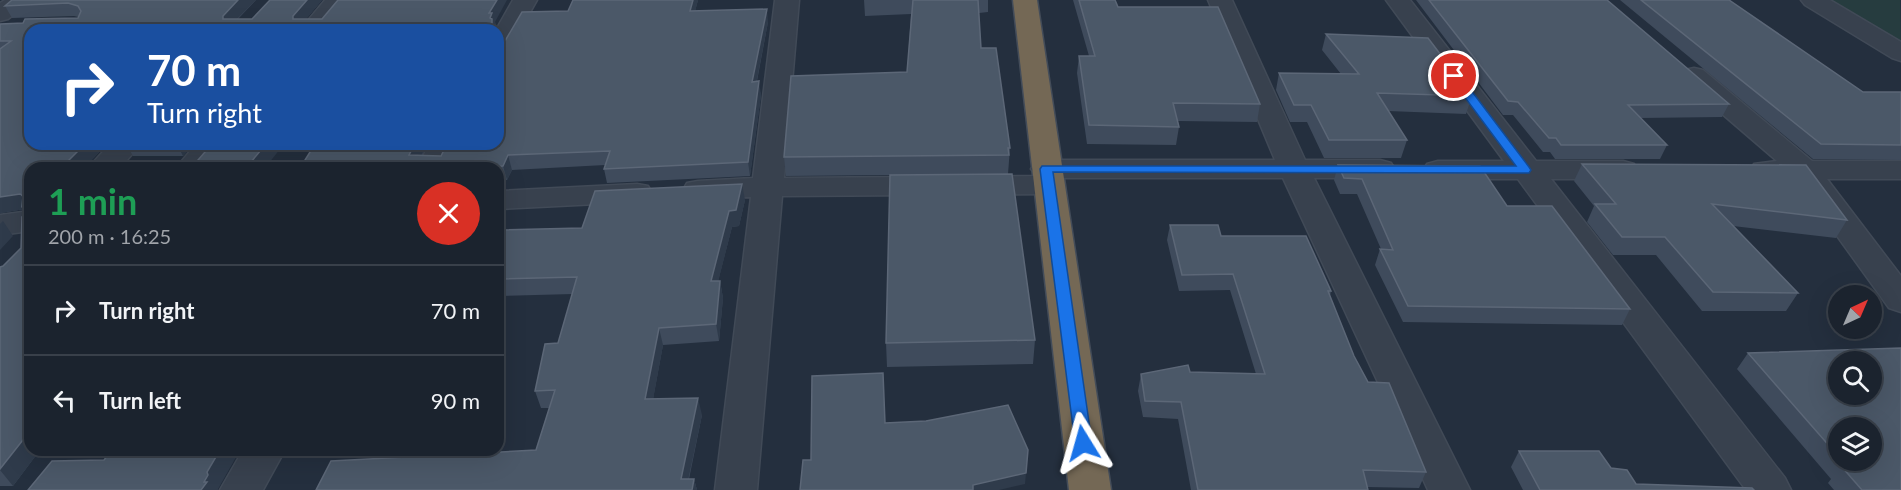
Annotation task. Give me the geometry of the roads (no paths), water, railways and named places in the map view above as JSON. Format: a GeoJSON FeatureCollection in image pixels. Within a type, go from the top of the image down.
{"type":"FeatureCollection","features":[{"type":"Feature","properties":{"kind":"highway"},"geometry":{"type":"LineString","coordinates":[[1025,0],[1090,490]]}},
{"type":"Feature","properties":{"kind":"street"},"geometry":{"type":"LineString","coordinates":[[0,14],[20,0]]}},
{"type":"Feature","properties":{"kind":"street"},"geometry":{"type":"LineString","coordinates":[[317,24],[338,0]]}},
{"type":"Feature","properties":{"kind":"street"},"geometry":{"type":"LineString","coordinates":[[504,37],[525,0]]}},
{"type":"Feature","properties":{"kind":"street"},"geometry":{"type":"LineString","coordinates":[[736,490],[787,0]]}},
{"type":"Feature","properties":{"kind":"street"},"geometry":{"type":"LineString","coordinates":[[1220,0],[1294,169],[1449,490]]}},
{"type":"Feature","properties":{"kind":"street"},"geometry":{"type":"LineString","coordinates":[[1398,0],[1770,490]]}},
{"type":"Feature","properties":{"kind":"street"},"geometry":{"type":"LineString","coordinates":[[1813,0],[1901,53]]}},
{"type":"Feature","properties":{"kind":"street"},"geometry":{"type":"LineString","coordinates":[[1676,61],[1805,170],[1901,300]]}},
{"type":"Feature","properties":{"kind":"street"},"geometry":{"type":"LineString","coordinates":[[109,162],[121,150]]}},
{"type":"Feature","properties":{"kind":"street"},"geometry":{"type":"LineString","coordinates":[[196,162],[207,150]]}},
{"type":"Feature","properties":{"kind":"street"},"geometry":{"type":"LineString","coordinates":[[504,200],[766,187],[1294,169],[1653,170]]}},
{"type":"Feature","properties":{"kind":"street"},"geometry":{"type":"LineString","coordinates":[[1735,170],[1901,170]]}},
{"type":"Feature","properties":{"kind":"street"},"geometry":{"type":"LineString","coordinates":[[0,225],[24,222]]}},
{"type":"Feature","properties":{"kind":"street"},"geometry":{"type":"LineString","coordinates":[[241,490],[261,456]]}}]}
